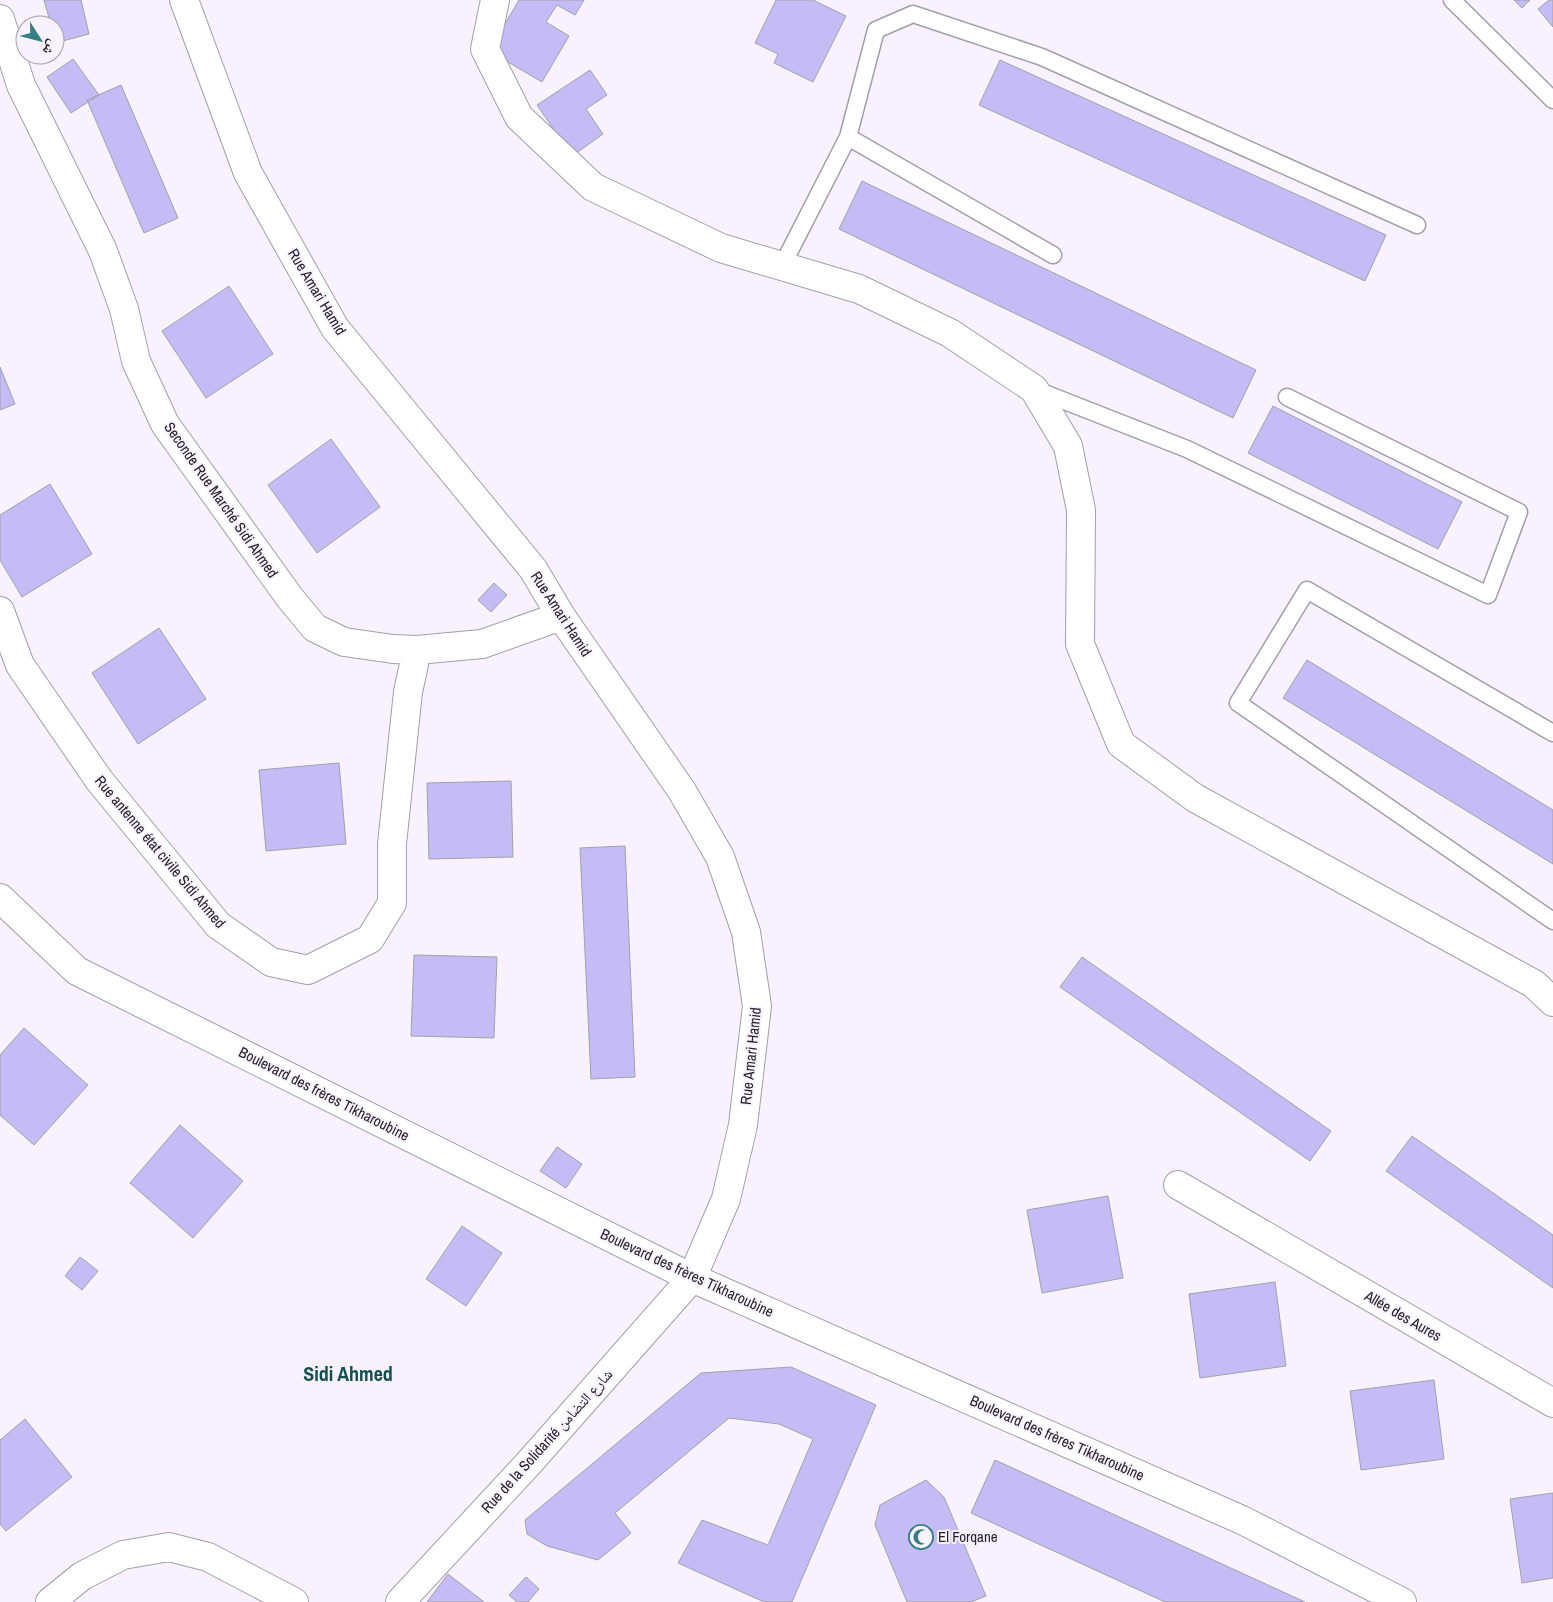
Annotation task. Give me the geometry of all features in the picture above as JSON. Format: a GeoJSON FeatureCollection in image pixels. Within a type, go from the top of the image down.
{"type":"FeatureCollection","features":[{"type":"Feature","properties":{"kind":"street","name":"Rue Amari Hamid"},"geometry":{"type":"LineString","coordinates":[[184,0],[248,173],[335,328],[533,569],[560,616],[686,799],[720,856],[746,932],[757,1006],[743,1125],[726,1200],[692,1278]]}},
{"type":"Feature","properties":{"kind":"street"},"geometry":{"type":"LineString","coordinates":[[495,0],[485,49],[519,117],[593,187],[721,248],[867,293],[950,333],[1034,389],[1068,446],[1081,510],[1080,644],[1121,744],[1194,798],[1534,984],[1553,1002]]}},
{"type":"Feature","properties":{"kind":"street","name":"Seconde Rue Marché Sidi Ahmed"},"geometry":{"type":"LineString","coordinates":[[0,19],[21,85],[103,251],[124,309],[136,361],[165,424],[290,598],[315,628],[344,642],[393,649],[417,650],[482,644],[560,616]]}},
{"type":"Feature","properties":{"kind":"street","name":"Rue antenne état civile Sidi Ahmed"},"geometry":{"type":"LineString","coordinates":[[0,611],[20,665],[99,780],[218,925],[271,962],[308,970],[370,939],[392,903],[392,844],[408,692],[417,650]]}},
{"type":"Feature","properties":{"kind":"street","name":"Boulevard des frères Tikharoubine"},"geometry":{"type":"LineString","coordinates":[[0,898],[77,971],[692,1278],[1242,1520],[1402,1602]]}},
{"type":"Feature","properties":{"kind":"street","name":"Allée des Aures"},"geometry":{"type":"LineString","coordinates":[[1178,1185],[1553,1403]]}},
{"type":"Feature","properties":{"kind":"street","name":"Rue de la Solidarité شارع التضامن"},"geometry":{"type":"LineString","coordinates":[[400,1602],[528,1464],[692,1278]]}},
{"type":"Feature","properties":{"kind":"street"},"geometry":{"type":"LineString","coordinates":[[50,1602],[82,1576],[122,1555],[169,1547],[208,1557],[294,1602]]}},
{"type":"Feature","properties":{"kind":"lane"},"geometry":{"type":"LineString","coordinates":[[1452,0],[1553,100]]}},
{"type":"Feature","properties":{"kind":"lane"},"geometry":{"type":"LineString","coordinates":[[782,266],[848,137],[876,30],[912,14],[1042,56],[1417,225]]}},
{"type":"Feature","properties":{"kind":"lane"},"geometry":{"type":"LineString","coordinates":[[848,137],[1053,255]]}},
{"type":"Feature","properties":{"kind":"lane"},"geometry":{"type":"LineString","coordinates":[[1034,389],[1187,449],[1488,595],[1519,512],[1287,397]]}},
{"type":"Feature","properties":{"kind":"lane"},"geometry":{"type":"LineString","coordinates":[[1553,733],[1307,590],[1238,703],[1553,921]]}},
{"type":"Feature","properties":{"kind":"building"},"geometry":{"type":"Polygon","coordinates":[[[44,0],[81,0],[89,34],[65,40],[65,15],[48,15],[44,0]]]}},
{"type":"Feature","properties":{"kind":"building"},"geometry":{"type":"Polygon","coordinates":[[[519,0],[584,0],[575,15],[557,5],[546,22],[569,36],[542,82],[489,51],[519,0]]]}},
{"type":"Feature","properties":{"kind":"building"},"geometry":{"type":"Polygon","coordinates":[[[776,0],[813,0],[846,16],[813,82],[774,63],[778,54],[755,43],[776,0]]]}},
{"type":"Feature","properties":{"kind":"building"},"geometry":{"type":"Polygon","coordinates":[[[1514,0],[1530,0],[1522,8],[1514,0]]]}},
{"type":"Feature","properties":{"kind":"building"},"geometry":{"type":"Polygon","coordinates":[[[1549,0],[1553,0],[1553,27],[1538,9],[1549,0]]]}},
{"type":"Feature","properties":{"kind":"building"},"geometry":{"type":"Polygon","coordinates":[[[73,59],[99,95],[71,113],[47,77],[73,59]]]}},
{"type":"Feature","properties":{"kind":"building"},"geometry":{"type":"Polygon","coordinates":[[[1000,60],[1386,235],[1365,281],[979,105],[1000,60]]]}},
{"type":"Feature","properties":{"kind":"building"},"geometry":{"type":"Polygon","coordinates":[[[590,70],[607,95],[586,109],[603,134],[572,156],[537,105],[590,70]]]}},
{"type":"Feature","properties":{"kind":"building"},"geometry":{"type":"Polygon","coordinates":[[[121,85],[178,218],[144,233],[87,100],[121,85]]]}},
{"type":"Feature","properties":{"kind":"building"},"geometry":{"type":"Polygon","coordinates":[[[862,181],[1256,370],[1233,418],[839,229],[862,181]]]}},
{"type":"Feature","properties":{"kind":"building"},"geometry":{"type":"Polygon","coordinates":[[[229,286],[273,354],[206,398],[162,331],[229,286]]]}},
{"type":"Feature","properties":{"kind":"building"},"geometry":{"type":"Polygon","coordinates":[[[0,367],[15,404],[0,410],[0,367]]]}},
{"type":"Feature","properties":{"kind":"building"},"geometry":{"type":"Polygon","coordinates":[[[1273,406],[1462,502],[1438,549],[1248,453],[1273,406]]]}},
{"type":"Feature","properties":{"kind":"building"},"geometry":{"type":"Polygon","coordinates":[[[331,439],[380,507],[317,553],[268,485],[331,439]]]}},
{"type":"Feature","properties":{"kind":"building"},"geometry":{"type":"Polygon","coordinates":[[[50,484],[92,554],[22,597],[0,560],[0,515],[50,484]]]}},
{"type":"Feature","properties":{"kind":"building"},"geometry":{"type":"Polygon","coordinates":[[[494,583],[507,595],[491,612],[478,600],[494,583]]]}},
{"type":"Feature","properties":{"kind":"building"},"geometry":{"type":"Polygon","coordinates":[[[159,628],[206,699],[138,744],[92,673],[159,628]]]}},
{"type":"Feature","properties":{"kind":"building"},"geometry":{"type":"Polygon","coordinates":[[[1307,660],[1553,810],[1553,864],[1283,698],[1307,660]]]}},
{"type":"Feature","properties":{"kind":"building"},"geometry":{"type":"Polygon","coordinates":[[[339,763],[346,844],[266,851],[259,770],[339,763]]]}},
{"type":"Feature","properties":{"kind":"building"},"geometry":{"type":"Polygon","coordinates":[[[511,781],[513,857],[429,859],[427,783],[511,781]]]}},
{"type":"Feature","properties":{"kind":"building"},"geometry":{"type":"Polygon","coordinates":[[[625,846],[635,1077],[591,1079],[580,848],[625,846]]]}},
{"type":"Feature","properties":{"kind":"building"},"geometry":{"type":"Polygon","coordinates":[[[414,955],[497,957],[494,1038],[411,1036],[414,955]]]}},
{"type":"Feature","properties":{"kind":"building"},"geometry":{"type":"Polygon","coordinates":[[[1082,957],[1331,1131],[1310,1161],[1060,987],[1082,957]]]}},
{"type":"Feature","properties":{"kind":"building"},"geometry":{"type":"Polygon","coordinates":[[[24,1028],[88,1085],[34,1145],[0,1115],[0,1055],[24,1028]]]}},
{"type":"Feature","properties":{"kind":"building"},"geometry":{"type":"Polygon","coordinates":[[[180,1125],[243,1181],[193,1238],[130,1183],[180,1125]]]}},
{"type":"Feature","properties":{"kind":"building"},"geometry":{"type":"Polygon","coordinates":[[[1412,1136],[1553,1235],[1553,1288],[1386,1171],[1412,1136]]]}},
{"type":"Feature","properties":{"kind":"building"},"geometry":{"type":"Polygon","coordinates":[[[557,1147],[582,1164],[566,1188],[540,1171],[557,1147]]]}},
{"type":"Feature","properties":{"kind":"building"},"geometry":{"type":"Polygon","coordinates":[[[1108,1196],[1123,1278],[1042,1293],[1027,1210],[1108,1196]]]}},
{"type":"Feature","properties":{"kind":"building"},"geometry":{"type":"Polygon","coordinates":[[[462,1226],[502,1253],[466,1306],[426,1279],[462,1226]]]}},
{"type":"Feature","properties":{"kind":"building"},"geometry":{"type":"Polygon","coordinates":[[[80,1257],[98,1271],[82,1290],[65,1276],[80,1257]]]}},
{"type":"Feature","properties":{"kind":"building"},"geometry":{"type":"Polygon","coordinates":[[[1275,1282],[1286,1366],[1200,1378],[1189,1294],[1275,1282]]]}},
{"type":"Feature","properties":{"kind":"building"},"geometry":{"type":"Polygon","coordinates":[[[791,1367],[876,1405],[792,1602],[764,1602],[678,1563],[702,1520],[768,1545],[813,1439],[779,1424],[729,1418],[615,1513],[631,1533],[598,1560],[547,1546],[527,1534],[525,1520],[701,1373],[791,1367]]]}},
{"type":"Feature","properties":{"kind":"building"},"geometry":{"type":"Polygon","coordinates":[[[1434,1380],[1444,1459],[1361,1470],[1350,1391],[1434,1380]]]}},
{"type":"Feature","properties":{"kind":"building"},"geometry":{"type":"Polygon","coordinates":[[[25,1419],[72,1477],[6,1531],[0,1524],[0,1440],[25,1419]]]}},
{"type":"Feature","properties":{"kind":"building"},"geometry":{"type":"Polygon","coordinates":[[[995,1460],[1305,1602],[1165,1602],[971,1513],[995,1460]]]}},
{"type":"Feature","properties":{"kind":"building","name":"El Forqane"},"geometry":{"type":"Polygon","coordinates":[[[926,1480],[944,1497],[986,1596],[971,1602],[907,1602],[875,1525],[880,1505],[926,1480]]]}},
{"type":"Feature","properties":{"kind":"building"},"geometry":{"type":"Polygon","coordinates":[[[1553,1493],[1553,1578],[1522,1583],[1510,1499],[1553,1493]]]}},
{"type":"Feature","properties":{"kind":"building"},"geometry":{"type":"Polygon","coordinates":[[[448,1574],[484,1602],[427,1602],[448,1574]]]}},
{"type":"Feature","properties":{"kind":"building"},"geometry":{"type":"Polygon","coordinates":[[[526,1577],[539,1589],[528,1602],[517,1602],[509,1595],[526,1577]]]}},
{"type":"Feature","properties":{"kind":"place","name":"El Forqane"},"geometry":{"type":"Point","coordinates":[921,1537]}},
{"type":"Feature","properties":{"kind":"district","name":"Sidi Ahmed"},"geometry":{"type":"Point","coordinates":[348,1374]}}]}
